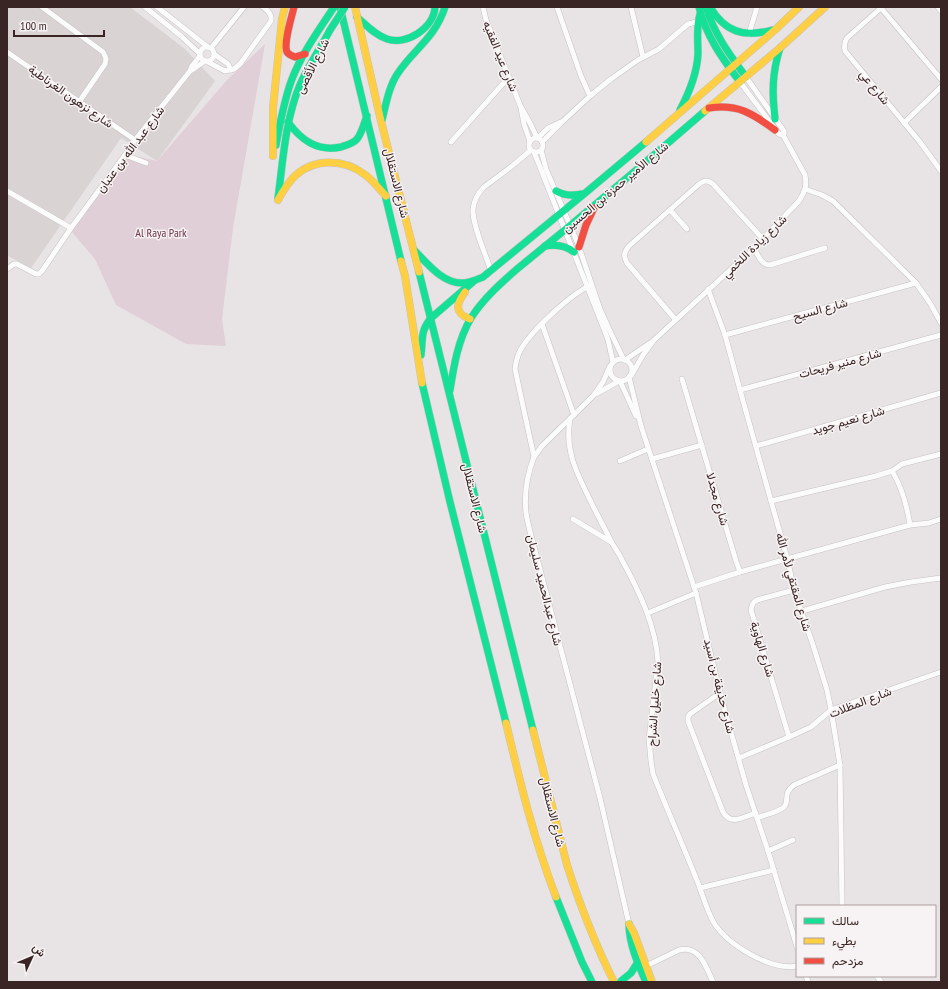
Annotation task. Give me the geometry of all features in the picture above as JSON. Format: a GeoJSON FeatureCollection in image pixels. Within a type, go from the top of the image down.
{"type":"FeatureCollection","features":[{"type":"Feature","properties":{"kind":"main road","name":"شارع الأقصى"},"geometry":{"type":"LineString","coordinates":[[285,7],[282,19],[273,108],[273,156],[288,92],[294,75],[334,7]]}},
{"type":"Feature","properties":{"kind":"main road"},"geometry":{"type":"LineString","coordinates":[[294,7],[287,38],[286,50],[295,57],[305,54]]}},
{"type":"Feature","properties":{"kind":"main road","name":"شارع الاستقلال"},"geometry":{"type":"LineString","coordinates":[[340,7],[405,276],[424,392],[450,502],[533,831],[555,895],[582,962],[592,982]]}},
{"type":"Feature","properties":{"kind":"main road","name":"شارع الأقصى"},"geometry":{"type":"LineString","coordinates":[[345,7],[308,69],[293,104],[288,122],[278,200],[285,187],[298,172],[308,166],[328,162],[345,165],[362,172],[386,196]]}},
{"type":"Feature","properties":{"kind":"main road","name":"شارع الاستقلال"},"geometry":{"type":"LineString","coordinates":[[355,7],[381,121],[566,864],[574,890],[601,957],[618,981]]}},
{"type":"Feature","properties":{"kind":"main road"},"geometry":{"type":"LineString","coordinates":[[357,17],[378,35],[389,40],[403,40],[412,37],[428,25],[434,16],[435,7]]}},
{"type":"Feature","properties":{"kind":"main road"},"geometry":{"type":"LineString","coordinates":[[381,121],[390,90],[398,74],[435,29],[445,7]]}},
{"type":"Feature","properties":{"kind":"main road"},"geometry":{"type":"LineString","coordinates":[[706,7],[709,18],[733,66],[743,79]]}},
{"type":"Feature","properties":{"kind":"main road"},"geometry":{"type":"LineString","coordinates":[[710,7],[720,20],[728,27],[738,32],[749,34],[776,29]]}},
{"type":"Feature","properties":{"kind":"main road","name":"شارع الأمير حمزة بن الحسين"},"geometry":{"type":"LineString","coordinates":[[413,250],[436,273],[447,280],[459,283],[469,283],[484,277],[675,117],[799,7]]}},
{"type":"Feature","properties":{"kind":"main road","name":"شارع الأمير حمزة بن الحسين"},"geometry":{"type":"LineString","coordinates":[[449,395],[457,351],[463,334],[470,319],[491,293],[781,47],[825,7]]}},
{"type":"Feature","properties":{"kind":"main road"},"geometry":{"type":"LineString","coordinates":[[699,11],[709,36],[722,57],[733,66]]}},
{"type":"Feature","properties":{"kind":"main road"},"geometry":{"type":"LineString","coordinates":[[675,117],[690,92],[695,74],[698,52],[697,22],[699,11]]}},
{"type":"Feature","properties":{"kind":"main road"},"geometry":{"type":"LineString","coordinates":[[775,119],[773,80],[775,64],[781,47]]}},
{"type":"Feature","properties":{"kind":"main road"},"geometry":{"type":"LineString","coordinates":[[709,108],[728,106],[741,109],[753,114],[775,130]]}},
{"type":"Feature","properties":{"kind":"main road"},"geometry":{"type":"LineString","coordinates":[[288,122],[301,137],[310,143],[320,147],[332,149],[348,145],[356,140],[367,116]]}},
{"type":"Feature","properties":{"kind":"main road"},"geometry":{"type":"LineString","coordinates":[[556,191],[569,196],[584,194]]}},
{"type":"Feature","properties":{"kind":"main road"},"geometry":{"type":"LineString","coordinates":[[545,246],[560,245],[576,249],[596,204]]}},
{"type":"Feature","properties":{"kind":"main road"},"geometry":{"type":"LineString","coordinates":[[418,362],[422,354],[422,332],[425,325],[474,281]]}},
{"type":"Feature","properties":{"kind":"main road"},"geometry":{"type":"LineString","coordinates":[[470,319],[461,313],[458,309],[458,304],[460,299],[474,281]]}},
{"type":"Feature","properties":{"kind":"main road"},"geometry":{"type":"LineString","coordinates":[[465,457],[475,462]]}},
{"type":"Feature","properties":{"kind":"main road"},"geometry":{"type":"LineString","coordinates":[[629,924],[629,934],[646,982]]}},
{"type":"Feature","properties":{"kind":"main road"},"geometry":{"type":"LineString","coordinates":[[629,924],[634,932],[652,982]]}},
{"type":"Feature","properties":{"kind":"main road"},"geometry":{"type":"LineString","coordinates":[[582,962],[584,982]]}},
{"type":"Feature","properties":{"kind":"main road"},"geometry":{"type":"LineString","coordinates":[[629,977],[638,962]]}},
{"type":"Feature","properties":{"kind":"main road"},"geometry":{"type":"LineString","coordinates":[[618,981],[632,976],[640,977],[646,982]]}},
{"type":"Feature","properties":{"kind":"street"},"geometry":{"type":"LineString","coordinates":[[42,7],[103,52],[105,56],[105,64],[79,102]]}},
{"type":"Feature","properties":{"kind":"street"},"geometry":{"type":"LineString","coordinates":[[145,7],[181,36],[203,60],[225,71],[238,67],[271,21],[272,17],[270,13],[263,7]]}},
{"type":"Feature","properties":{"kind":"street"},"geometry":{"type":"LineString","coordinates":[[157,7],[210,48],[214,54],[228,64],[231,70]]}},
{"type":"Feature","properties":{"kind":"street"},"geometry":{"type":"LineString","coordinates":[[200,55],[202,49],[210,48],[244,7]]}},
{"type":"Feature","properties":{"kind":"street","name":"شارع عيد الفقيه"},"geometry":{"type":"LineString","coordinates":[[483,7],[486,20],[520,105],[539,140]]}},
{"type":"Feature","properties":{"kind":"street"},"geometry":{"type":"LineString","coordinates":[[557,7],[578,71],[590,96]]}},
{"type":"Feature","properties":{"kind":"street"},"geometry":{"type":"LineString","coordinates":[[631,7],[642,58]]}},
{"type":"Feature","properties":{"kind":"street"},"geometry":{"type":"LineString","coordinates":[[749,34],[757,7]]}},
{"type":"Feature","properties":{"kind":"street"},"geometry":{"type":"LineString","coordinates":[[881,7],[941,79]]}},
{"type":"Feature","properties":{"kind":"street","name":"شارع عي"},"geometry":{"type":"LineString","coordinates":[[881,7],[847,38],[844,42],[845,51],[920,142],[941,171]]}},
{"type":"Feature","properties":{"kind":"street"},"geometry":{"type":"LineString","coordinates":[[938,7],[941,11]]}},
{"type":"Feature","properties":{"kind":"street"},"geometry":{"type":"LineString","coordinates":[[620,381],[612,377],[610,374],[612,364],[606,334],[576,249],[549,182],[529,146],[533,139],[539,140],[553,132],[590,96],[611,79],[642,58],[659,50],[688,24],[697,22]]}},
{"type":"Feature","properties":{"kind":"street","name":"شارع نزهون الغرناطية"},"geometry":{"type":"LineString","coordinates":[[7,52],[134,140]]}},
{"type":"Feature","properties":{"kind":"street"},"geometry":{"type":"LineString","coordinates":[[206,61],[213,59],[214,54]]}},
{"type":"Feature","properties":{"kind":"street","name":"شارع عبد الله بن عتبان"},"geometry":{"type":"LineString","coordinates":[[7,269],[14,264],[17,264],[33,273],[39,274],[45,268],[71,228],[134,140],[190,71],[200,55]]}},
{"type":"Feature","properties":{"kind":"street","name":"شارع عبد الله بن عتبان"},"geometry":{"type":"LineString","coordinates":[[190,71],[206,61]]}},
{"type":"Feature","properties":{"kind":"street"},"geometry":{"type":"LineString","coordinates":[[451,142],[509,76]]}},
{"type":"Feature","properties":{"kind":"street"},"geometry":{"type":"LineString","coordinates":[[743,79],[784,131],[783,135],[804,175],[806,182],[805,189],[822,195],[832,201],[916,283],[930,303],[941,323]]}},
{"type":"Feature","properties":{"kind":"street"},"geometry":{"type":"LineString","coordinates":[[743,79],[775,130],[779,134],[783,135]]}},
{"type":"Feature","properties":{"kind":"street"},"geometry":{"type":"LineString","coordinates":[[904,123],[941,87]]}},
{"type":"Feature","properties":{"kind":"street","name":"شارع عيد الفقيه"},"geometry":{"type":"LineString","coordinates":[[520,105],[530,142]]}},
{"type":"Feature","properties":{"kind":"street"},"geometry":{"type":"LineString","coordinates":[[539,140],[543,146],[541,150],[549,182],[556,191],[561,212]]}},
{"type":"Feature","properties":{"kind":"street"},"geometry":{"type":"LineString","coordinates":[[492,271],[474,218],[476,199],[480,190],[532,151],[537,152],[541,150]]}},
{"type":"Feature","properties":{"kind":"street"},"geometry":{"type":"LineString","coordinates":[[124,155],[146,163]]}},
{"type":"Feature","properties":{"kind":"street"},"geometry":{"type":"LineString","coordinates":[[675,320],[625,259],[624,254],[629,246],[702,181],[713,184],[763,238]]}},
{"type":"Feature","properties":{"kind":"street","name":"شارع زيادة اللخمي"},"geometry":{"type":"LineString","coordinates":[[625,360],[654,340],[754,248],[799,201],[805,189]]}},
{"type":"Feature","properties":{"kind":"street"},"geometry":{"type":"LineString","coordinates":[[7,191],[71,228]]}},
{"type":"Feature","properties":{"kind":"street"},"geometry":{"type":"LineString","coordinates":[[670,210],[687,229]]}},
{"type":"Feature","properties":{"kind":"street"},"geometry":{"type":"LineString","coordinates":[[754,248],[761,260],[767,266],[825,248]]}},
{"type":"Feature","properties":{"kind":"street","name":"شارع السيح"},"geometry":{"type":"LineString","coordinates":[[725,335],[916,283]]}},
{"type":"Feature","properties":{"kind":"street"},"geometry":{"type":"LineString","coordinates":[[589,286],[625,360],[628,362],[632,370],[630,377],[625,381],[620,381],[593,396]]}},
{"type":"Feature","properties":{"kind":"street","name":"شارع عبدالحميد سليمان"},"geometry":{"type":"LineString","coordinates":[[589,286],[562,305],[531,334],[521,348],[517,357],[515,369],[534,457],[529,470],[525,493],[526,513],[600,798],[629,924]]}},
{"type":"Feature","properties":{"kind":"street","name":"شارع المقتفي لأمر الله"},"geometry":{"type":"LineString","coordinates":[[708,289],[725,335],[787,558],[794,590],[802,611],[832,710],[840,765],[842,905]]}},
{"type":"Feature","properties":{"kind":"street"},"geometry":{"type":"LineString","coordinates":[[542,324],[572,417]]}},
{"type":"Feature","properties":{"kind":"street","name":"شارع منير فريحات"},"geometry":{"type":"LineString","coordinates":[[740,390],[941,335]]}},
{"type":"Feature","properties":{"kind":"street","name":"شارع زيادة اللخمي"},"geometry":{"type":"LineString","coordinates":[[630,377],[654,340]]}},
{"type":"Feature","properties":{"kind":"street"},"geometry":{"type":"LineString","coordinates":[[534,457],[542,446],[593,396],[603,382],[612,364],[618,359],[625,360]]}},
{"type":"Feature","properties":{"kind":"street","name":"شارع حذيفة بن أسيد"},"geometry":{"type":"LineString","coordinates":[[630,377],[641,426],[648,449],[695,590],[720,693],[746,785],[796,944]]}},
{"type":"Feature","properties":{"kind":"street","name":"شارع مجدلا"},"geometry":{"type":"LineString","coordinates":[[682,380],[740,572]]}},
{"type":"Feature","properties":{"kind":"street","name":"شارع حذيفة بن أسيد"},"geometry":{"type":"LineString","coordinates":[[620,381],[641,426]]}},
{"type":"Feature","properties":{"kind":"street","name":"شارع نعيم جويد"},"geometry":{"type":"LineString","coordinates":[[756,446],[941,394]]}},
{"type":"Feature","properties":{"kind":"street","name":"شارع خليل الشراح"},"geometry":{"type":"LineString","coordinates":[[572,417],[568,428],[570,452],[576,473],[648,613],[658,651],[650,739],[653,774],[708,911],[724,935],[747,952],[772,963],[796,966]]}},
{"type":"Feature","properties":{"kind":"street"},"geometry":{"type":"LineString","coordinates":[[652,459],[702,445]]}},
{"type":"Feature","properties":{"kind":"street"},"geometry":{"type":"LineString","coordinates":[[620,461],[648,449]]}},
{"type":"Feature","properties":{"kind":"street"},"geometry":{"type":"LineString","coordinates":[[771,501],[876,476],[892,471],[902,464],[941,454]]}},
{"type":"Feature","properties":{"kind":"street"},"geometry":{"type":"LineString","coordinates":[[892,471],[903,492],[910,524]]}},
{"type":"Feature","properties":{"kind":"street"},"geometry":{"type":"LineString","coordinates":[[573,519],[612,542]]}},
{"type":"Feature","properties":{"kind":"street"},"geometry":{"type":"LineString","coordinates":[[648,613],[695,590],[740,572],[897,529],[910,524],[941,519]]}},
{"type":"Feature","properties":{"kind":"street"},"geometry":{"type":"LineString","coordinates":[[802,611],[885,587],[941,578]]}},
{"type":"Feature","properties":{"kind":"street","name":"شارع الهاوية"},"geometry":{"type":"LineString","coordinates":[[789,737],[751,610],[753,602],[757,600],[794,590]]}},
{"type":"Feature","properties":{"kind":"street","name":"شارع المظلات"},"geometry":{"type":"LineString","coordinates":[[739,758],[811,727],[832,710],[941,672]]}},
{"type":"Feature","properties":{"kind":"street"},"geometry":{"type":"LineString","coordinates":[[720,693],[690,714],[688,717],[688,722],[723,812],[729,819],[734,820],[783,808],[786,803],[789,789],[794,785],[840,765]]}},
{"type":"Feature","properties":{"kind":"street"},"geometry":{"type":"LineString","coordinates":[[768,851],[793,840]]}},
{"type":"Feature","properties":{"kind":"street"},"geometry":{"type":"LineString","coordinates":[[700,888],[774,870]]}},
{"type":"Feature","properties":{"kind":"street"},"geometry":{"type":"LineString","coordinates":[[646,966],[679,950],[691,949],[701,958],[714,982]]}},
{"type":"Feature","properties":{"kind":"shaded area"},"geometry":{"type":"Polygon","coordinates":[[[7,7],[130,7],[185,49],[215,81],[157,161],[121,138],[31,268],[8,256],[7,257],[7,7]]]}},
{"type":"Feature","properties":{"kind":"green space","name":"Al Raya Park"},"geometry":{"type":"Polygon","coordinates":[[[265,44],[233,228],[222,319],[226,346],[186,344],[116,305],[95,259],[71,231],[125,154],[157,161],[227,80],[265,44]]]}},
{"type":"Feature","properties":{"kind":"traffic: fast"},"geometry":{"type":"LineString","coordinates":[[276,145],[284,103],[296,69],[334,7]]}},
{"type":"Feature","properties":{"kind":"traffic: fast"},"geometry":{"type":"LineString","coordinates":[[340,7],[401,261]]}},
{"type":"Feature","properties":{"kind":"traffic: fast"},"geometry":{"type":"LineString","coordinates":[[330,30],[345,7]]}},
{"type":"Feature","properties":{"kind":"traffic: fast"},"geometry":{"type":"LineString","coordinates":[[357,17],[379,35],[387,39],[402,40],[418,34],[430,22],[435,7]]}},
{"type":"Feature","properties":{"kind":"traffic: fast"},"geometry":{"type":"LineString","coordinates":[[382,120],[388,95],[395,78],[404,64],[436,27],[445,7]]}},
{"type":"Feature","properties":{"kind":"traffic: fast"},"geometry":{"type":"LineString","coordinates":[[699,7],[710,37],[740,82]]}},
{"type":"Feature","properties":{"kind":"traffic: fast"},"geometry":{"type":"LineString","coordinates":[[706,7],[718,35],[746,77]]}},
{"type":"Feature","properties":{"kind":"traffic: fast"},"geometry":{"type":"LineString","coordinates":[[710,7],[722,22],[736,31],[753,33],[772,30]]}},
{"type":"Feature","properties":{"kind":"traffic: fast"},"geometry":{"type":"LineString","coordinates":[[680,110],[696,69],[700,14]]}},
{"type":"Feature","properties":{"kind":"traffic: fast"},"geometry":{"type":"LineString","coordinates":[[278,198],[285,142],[294,100],[306,72],[330,30]]}},
{"type":"Feature","properties":{"kind":"traffic: fast"},"geometry":{"type":"LineString","coordinates":[[775,119],[773,83],[775,66],[780,48]]}},
{"type":"Feature","properties":{"kind":"traffic: fast"},"geometry":{"type":"LineString","coordinates":[[450,390],[455,362],[463,335],[471,318],[486,298],[517,269],[601,200],[705,111]]}},
{"type":"Feature","properties":{"kind":"traffic: fast"},"geometry":{"type":"LineString","coordinates":[[288,122],[298,134],[310,143],[324,148],[332,148],[341,147],[355,141],[359,137],[367,116]]}},
{"type":"Feature","properties":{"kind":"traffic: fast"},"geometry":{"type":"LineString","coordinates":[[414,250],[435,271],[448,280],[465,283],[483,277],[646,142]]}},
{"type":"Feature","properties":{"kind":"traffic: fast"},"geometry":{"type":"LineString","coordinates":[[556,191],[569,195],[582,194]]}},
{"type":"Feature","properties":{"kind":"traffic: fast"},"geometry":{"type":"LineString","coordinates":[[545,246],[560,246],[574,252]]}},
{"type":"Feature","properties":{"kind":"traffic: fast"},"geometry":{"type":"LineString","coordinates":[[419,272],[533,730]]}},
{"type":"Feature","properties":{"kind":"traffic: fast"},"geometry":{"type":"LineString","coordinates":[[421,355],[423,336],[427,323],[474,281]]}},
{"type":"Feature","properties":{"kind":"traffic: fast"},"geometry":{"type":"LineString","coordinates":[[422,383],[450,502],[506,723]]}},
{"type":"Feature","properties":{"kind":"traffic: fast"},"geometry":{"type":"LineString","coordinates":[[556,897],[582,962],[592,982]]}},
{"type":"Feature","properties":{"kind":"traffic: fast"},"geometry":{"type":"LineString","coordinates":[[629,924],[632,946],[646,982]]}},
{"type":"Feature","properties":{"kind":"traffic: fast"},"geometry":{"type":"LineString","coordinates":[[621,981],[631,973],[638,962]]}},
{"type":"Feature","properties":{"kind":"traffic: slow"},"geometry":{"type":"LineString","coordinates":[[273,156],[273,108],[282,19],[285,7]]}},
{"type":"Feature","properties":{"kind":"traffic: slow"},"geometry":{"type":"LineString","coordinates":[[355,7],[381,121],[419,272]]}},
{"type":"Feature","properties":{"kind":"traffic: slow"},"geometry":{"type":"LineString","coordinates":[[646,142],[776,29],[799,7]]}},
{"type":"Feature","properties":{"kind":"traffic: slow"},"geometry":{"type":"LineString","coordinates":[[705,111],[781,47],[825,7]]}},
{"type":"Feature","properties":{"kind":"traffic: slow"},"geometry":{"type":"LineString","coordinates":[[278,200],[296,175],[304,169],[321,163],[330,162],[348,165],[356,169],[370,179],[386,196]]}},
{"type":"Feature","properties":{"kind":"traffic: slow"},"geometry":{"type":"LineString","coordinates":[[401,261],[405,276],[422,383]]}},
{"type":"Feature","properties":{"kind":"traffic: slow"},"geometry":{"type":"LineString","coordinates":[[465,292],[458,304],[458,308],[461,314],[470,319]]}},
{"type":"Feature","properties":{"kind":"traffic: slow"},"geometry":{"type":"LineString","coordinates":[[506,723],[534,832],[556,897]]}},
{"type":"Feature","properties":{"kind":"traffic: slow"},"geometry":{"type":"LineString","coordinates":[[533,730],[567,865],[588,924],[614,982]]}},
{"type":"Feature","properties":{"kind":"traffic: slow"},"geometry":{"type":"LineString","coordinates":[[629,924],[634,933],[652,982]]}},
{"type":"Feature","properties":{"kind":"traffic: jam"},"geometry":{"type":"LineString","coordinates":[[294,7],[286,48],[287,52],[295,57],[305,54]]}},
{"type":"Feature","properties":{"kind":"traffic: jam"},"geometry":{"type":"LineString","coordinates":[[709,108],[728,107],[744,111],[775,130]]}},
{"type":"Feature","properties":{"kind":"traffic: jam"},"geometry":{"type":"LineString","coordinates":[[579,247],[586,225],[594,208]]}}]}
